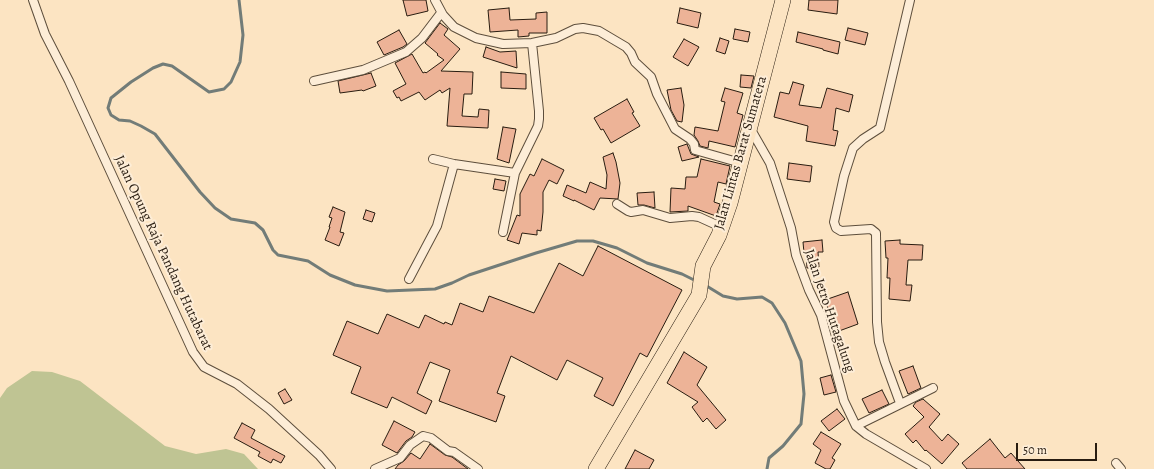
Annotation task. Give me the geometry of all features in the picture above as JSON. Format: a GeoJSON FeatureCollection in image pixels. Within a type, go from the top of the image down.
{"type":"FeatureCollection","features":[{"type":"Feature","properties":{"kind":"highway","name":"Jalan Lintas Barat Sumatera"},"geometry":{"type":"LineString","coordinates":[[596,469],[699,295],[703,266],[722,227],[730,203],[783,0]]}},
{"type":"Feature","properties":{"kind":"street","name":"Jalan Opung Raja Pandang Hutabarat"},"geometry":{"type":"LineString","coordinates":[[33,0],[45,34],[69,81],[193,352],[204,368],[238,384],[269,409],[319,455],[331,469]]}},
{"type":"Feature","properties":{"kind":"street"},"geometry":{"type":"LineString","coordinates":[[435,0],[441,13],[454,27],[476,38],[503,44],[532,43],[556,38],[579,28],[599,31],[626,47],[631,53],[635,62],[651,77],[657,94],[675,129],[690,139],[694,144],[695,150],[741,163]]}},
{"type":"Feature","properties":{"kind":"street"},"geometry":{"type":"LineString","coordinates":[[900,403],[879,342],[877,322],[876,233],[871,229],[841,230],[836,228],[834,222],[844,176],[853,148],[857,143],[880,128],[910,0]]}},
{"type":"Feature","properties":{"kind":"street"},"geometry":{"type":"LineString","coordinates":[[314,81],[363,70],[406,52],[422,38],[441,13]]}},
{"type":"Feature","properties":{"kind":"street"},"geometry":{"type":"LineString","coordinates":[[503,232],[516,173],[538,126],[540,111],[532,43]]}},
{"type":"Feature","properties":{"kind":"street","name":"Jalan Jetro Hutagalung"},"geometry":{"type":"LineString","coordinates":[[749,127],[770,163],[791,228],[796,255],[809,290],[821,316],[844,401],[856,426],[866,434],[926,469]]}},
{"type":"Feature","properties":{"kind":"street"},"geometry":{"type":"LineString","coordinates":[[433,159],[454,164],[516,173]]}},
{"type":"Feature","properties":{"kind":"street"},"geometry":{"type":"LineString","coordinates":[[409,278],[436,226],[454,164]]}},
{"type":"Feature","properties":{"kind":"street"},"geometry":{"type":"LineString","coordinates":[[617,204],[631,212],[643,210],[670,218],[692,216],[699,217],[722,227]]}},
{"type":"Feature","properties":{"kind":"street"},"geometry":{"type":"LineString","coordinates":[[856,426],[933,388]]}},
{"type":"Feature","properties":{"kind":"street"},"geometry":{"type":"LineString","coordinates":[[375,469],[400,458],[410,445],[423,436],[430,438],[448,451],[454,452],[478,469]]}},
{"type":"Feature","properties":{"kind":"green space"},"geometry":{"type":"Polygon","coordinates":[[[32,371],[52,372],[80,381],[165,446],[196,454],[226,449],[244,454],[258,469],[0,469],[0,398],[7,388],[32,371]]]}},
{"type":"Feature","properties":{"kind":"building"},"geometry":{"type":"Polygon","coordinates":[[[403,0],[426,0],[428,11],[407,16],[403,0]]]}},
{"type":"Feature","properties":{"kind":"building"},"geometry":{"type":"Polygon","coordinates":[[[809,0],[838,0],[837,14],[808,10],[809,0]]]}},
{"type":"Feature","properties":{"kind":"building"},"geometry":{"type":"Polygon","coordinates":[[[509,8],[510,20],[536,19],[536,13],[547,12],[547,33],[529,33],[529,36],[518,37],[518,30],[490,32],[488,10],[509,8]]]}},
{"type":"Feature","properties":{"kind":"building"},"geometry":{"type":"Polygon","coordinates":[[[680,8],[701,13],[698,28],[677,23],[680,8]]]}},
{"type":"Feature","properties":{"kind":"building"},"geometry":{"type":"Polygon","coordinates":[[[440,23],[448,29],[444,35],[460,49],[441,71],[473,72],[472,94],[464,94],[462,116],[478,117],[479,109],[489,110],[488,128],[447,126],[450,88],[442,93],[440,90],[425,100],[419,92],[401,101],[399,97],[397,98],[393,91],[406,84],[395,63],[412,54],[423,73],[426,73],[444,60],[425,43],[440,23]]]}},
{"type":"Feature","properties":{"kind":"building"},"geometry":{"type":"Polygon","coordinates":[[[848,28],[868,33],[865,45],[845,40],[848,28]]]}},
{"type":"Feature","properties":{"kind":"building"},"geometry":{"type":"Polygon","coordinates":[[[735,29],[750,32],[748,42],[733,39],[735,29]]]}},
{"type":"Feature","properties":{"kind":"building"},"geometry":{"type":"Polygon","coordinates":[[[399,30],[407,44],[384,55],[377,42],[399,30]]]}},
{"type":"Feature","properties":{"kind":"building"},"geometry":{"type":"Polygon","coordinates":[[[798,32],[840,42],[838,54],[796,42],[798,32]]]}},
{"type":"Feature","properties":{"kind":"building"},"geometry":{"type":"Polygon","coordinates":[[[720,38],[729,41],[725,54],[716,51],[720,38]]]}},
{"type":"Feature","properties":{"kind":"building"},"geometry":{"type":"Polygon","coordinates":[[[684,39],[699,47],[688,66],[673,57],[684,39]]]}},
{"type":"Feature","properties":{"kind":"building"},"geometry":{"type":"Polygon","coordinates":[[[486,47],[500,52],[516,51],[517,68],[483,57],[486,47]]]}},
{"type":"Feature","properties":{"kind":"building"},"geometry":{"type":"Polygon","coordinates":[[[501,72],[526,74],[526,89],[501,88],[501,72]]]}},
{"type":"Feature","properties":{"kind":"building"},"geometry":{"type":"Polygon","coordinates":[[[371,73],[376,86],[363,91],[340,93],[338,81],[371,73]]]}},
{"type":"Feature","properties":{"kind":"building"},"geometry":{"type":"Polygon","coordinates":[[[741,75],[754,76],[751,88],[740,87],[741,75]]]}},
{"type":"Feature","properties":{"kind":"building"},"geometry":{"type":"Polygon","coordinates":[[[793,82],[804,85],[799,105],[821,108],[827,88],[853,95],[849,112],[836,108],[833,130],[838,131],[835,146],[806,141],[808,126],[774,117],[780,92],[789,94],[793,82]]]}},
{"type":"Feature","properties":{"kind":"building"},"geometry":{"type":"Polygon","coordinates":[[[681,88],[684,105],[682,122],[677,121],[671,110],[667,90],[681,88]]]}},
{"type":"Feature","properties":{"kind":"building"},"geometry":{"type":"Polygon","coordinates":[[[725,88],[743,93],[737,113],[743,115],[735,147],[709,141],[708,148],[700,146],[694,135],[695,127],[718,131],[725,102],[721,101],[725,88]]]}},
{"type":"Feature","properties":{"kind":"building"},"geometry":{"type":"Polygon","coordinates":[[[627,99],[634,112],[632,113],[640,126],[611,143],[603,129],[601,130],[594,118],[627,99]]]}},
{"type":"Feature","properties":{"kind":"building"},"geometry":{"type":"Polygon","coordinates":[[[503,127],[516,129],[509,163],[497,159],[503,127]]]}},
{"type":"Feature","properties":{"kind":"building"},"geometry":{"type":"Polygon","coordinates":[[[687,144],[691,154],[699,157],[682,161],[678,147],[687,144]]]}},
{"type":"Feature","properties":{"kind":"building"},"geometry":{"type":"Polygon","coordinates":[[[613,153],[620,183],[618,199],[600,198],[594,210],[563,196],[567,185],[586,193],[590,182],[606,189],[607,175],[603,157],[613,153]]]}},
{"type":"Feature","properties":{"kind":"building"},"geometry":{"type":"Polygon","coordinates":[[[542,159],[564,170],[557,184],[549,180],[543,192],[541,231],[537,230],[537,235],[522,233],[519,244],[507,240],[517,215],[520,216],[520,194],[530,174],[534,176],[542,159]]]}},
{"type":"Feature","properties":{"kind":"building"},"geometry":{"type":"Polygon","coordinates":[[[701,159],[730,166],[726,184],[718,182],[714,202],[720,204],[716,216],[688,206],[688,211],[670,212],[671,188],[685,189],[686,177],[697,177],[701,159]]]}},
{"type":"Feature","properties":{"kind":"building"},"geometry":{"type":"Polygon","coordinates":[[[789,163],[812,166],[810,182],[787,179],[789,163]]]}},
{"type":"Feature","properties":{"kind":"building"},"geometry":{"type":"Polygon","coordinates":[[[495,179],[506,181],[504,191],[493,189],[495,179]]]}},
{"type":"Feature","properties":{"kind":"building"},"geometry":{"type":"Polygon","coordinates":[[[654,192],[655,208],[638,205],[637,193],[654,192]]]}},
{"type":"Feature","properties":{"kind":"building"},"geometry":{"type":"Polygon","coordinates":[[[333,207],[345,212],[340,232],[344,233],[339,246],[325,240],[330,227],[332,218],[329,217],[333,207]]]}},
{"type":"Feature","properties":{"kind":"building"},"geometry":{"type":"Polygon","coordinates":[[[366,210],[375,213],[372,222],[363,219],[366,210]]]}},
{"type":"Feature","properties":{"kind":"building"},"geometry":{"type":"Polygon","coordinates":[[[822,240],[823,252],[818,252],[819,267],[807,268],[806,253],[804,253],[803,242],[822,240]]]}},
{"type":"Feature","properties":{"kind":"building"},"geometry":{"type":"Polygon","coordinates":[[[900,240],[900,244],[923,245],[922,260],[908,260],[906,285],[912,285],[910,301],[889,299],[890,278],[887,278],[888,258],[886,258],[885,241],[900,240]]]}},
{"type":"Feature","properties":{"kind":"building"},"geometry":{"type":"Polygon","coordinates":[[[598,246],[682,290],[647,357],[640,353],[613,406],[594,396],[603,378],[567,360],[557,380],[511,356],[497,393],[505,396],[496,422],[439,401],[450,370],[430,362],[417,393],[432,401],[426,414],[392,397],[387,408],[351,393],[361,367],[333,355],[347,321],[378,334],[387,314],[419,328],[425,315],[444,324],[445,322],[452,325],[460,303],[483,312],[489,296],[534,313],[559,263],[583,276],[598,246]]]}},
{"type":"Feature","properties":{"kind":"building"},"geometry":{"type":"Polygon","coordinates":[[[848,292],[858,324],[839,331],[833,313],[830,314],[825,300],[848,292]]]}},
{"type":"Feature","properties":{"kind":"building"},"geometry":{"type":"Polygon","coordinates":[[[684,352],[707,367],[697,385],[726,420],[716,429],[707,418],[703,422],[692,407],[698,402],[667,383],[684,352]]]}},
{"type":"Feature","properties":{"kind":"building"},"geometry":{"type":"Polygon","coordinates":[[[913,366],[921,388],[908,394],[899,371],[913,366]]]}},
{"type":"Feature","properties":{"kind":"building"},"geometry":{"type":"Polygon","coordinates":[[[831,375],[836,392],[824,395],[820,378],[831,375]]]}},
{"type":"Feature","properties":{"kind":"building"},"geometry":{"type":"Polygon","coordinates":[[[285,389],[292,400],[284,404],[278,393],[285,389]]]}},
{"type":"Feature","properties":{"kind":"building"},"geometry":{"type":"Polygon","coordinates":[[[882,390],[889,404],[869,413],[862,399],[882,390]]]}},
{"type":"Feature","properties":{"kind":"building"},"geometry":{"type":"Polygon","coordinates":[[[923,399],[940,414],[929,427],[942,441],[948,434],[959,444],[942,464],[926,450],[925,451],[916,440],[913,443],[905,434],[924,417],[913,406],[916,402],[923,399]]]}},
{"type":"Feature","properties":{"kind":"building"},"geometry":{"type":"Polygon","coordinates":[[[837,409],[845,419],[829,431],[821,421],[837,409]]]}},
{"type":"Feature","properties":{"kind":"building"},"geometry":{"type":"Polygon","coordinates":[[[394,421],[415,432],[397,453],[382,445],[394,421]]]}},
{"type":"Feature","properties":{"kind":"building"},"geometry":{"type":"Polygon","coordinates":[[[242,423],[255,430],[251,438],[285,456],[281,463],[273,459],[271,463],[258,456],[260,452],[234,438],[242,423]]]}},
{"type":"Feature","properties":{"kind":"building"},"geometry":{"type":"Polygon","coordinates":[[[821,432],[841,444],[832,458],[835,460],[830,469],[826,469],[815,463],[821,450],[813,444],[821,432]]]}},
{"type":"Feature","properties":{"kind":"building"},"geometry":{"type":"Polygon","coordinates":[[[990,439],[1005,458],[1011,453],[1025,469],[967,469],[962,463],[990,439]]]}},
{"type":"Feature","properties":{"kind":"building"},"geometry":{"type":"Polygon","coordinates":[[[430,444],[445,455],[452,457],[468,469],[395,469],[411,453],[420,459],[430,444]]]}},
{"type":"Feature","properties":{"kind":"building"},"geometry":{"type":"Polygon","coordinates":[[[635,450],[654,460],[649,469],[625,469],[635,450]]]}},
{"type":"Feature","properties":{"kind":"waterway"},"geometry":{"type":"LineString","coordinates":[[239,0],[243,35],[240,62],[231,82],[224,89],[209,92],[172,66],[163,64],[153,68],[131,82],[111,98],[108,108],[111,115],[119,120],[130,121],[155,134],[200,192],[215,208],[231,219],[255,223],[263,230],[273,250],[278,255],[308,261],[330,275],[355,285],[387,291],[435,289],[469,275],[536,253],[577,241],[593,241],[617,248],[647,263],[682,274],[696,281]]}},
{"type":"Feature","properties":{"kind":"waterway"},"geometry":{"type":"LineString","coordinates":[[705,285],[723,296],[737,299],[762,297],[772,303],[785,323],[801,361],[804,394],[801,424],[783,446],[769,458],[767,469]]}}]}
